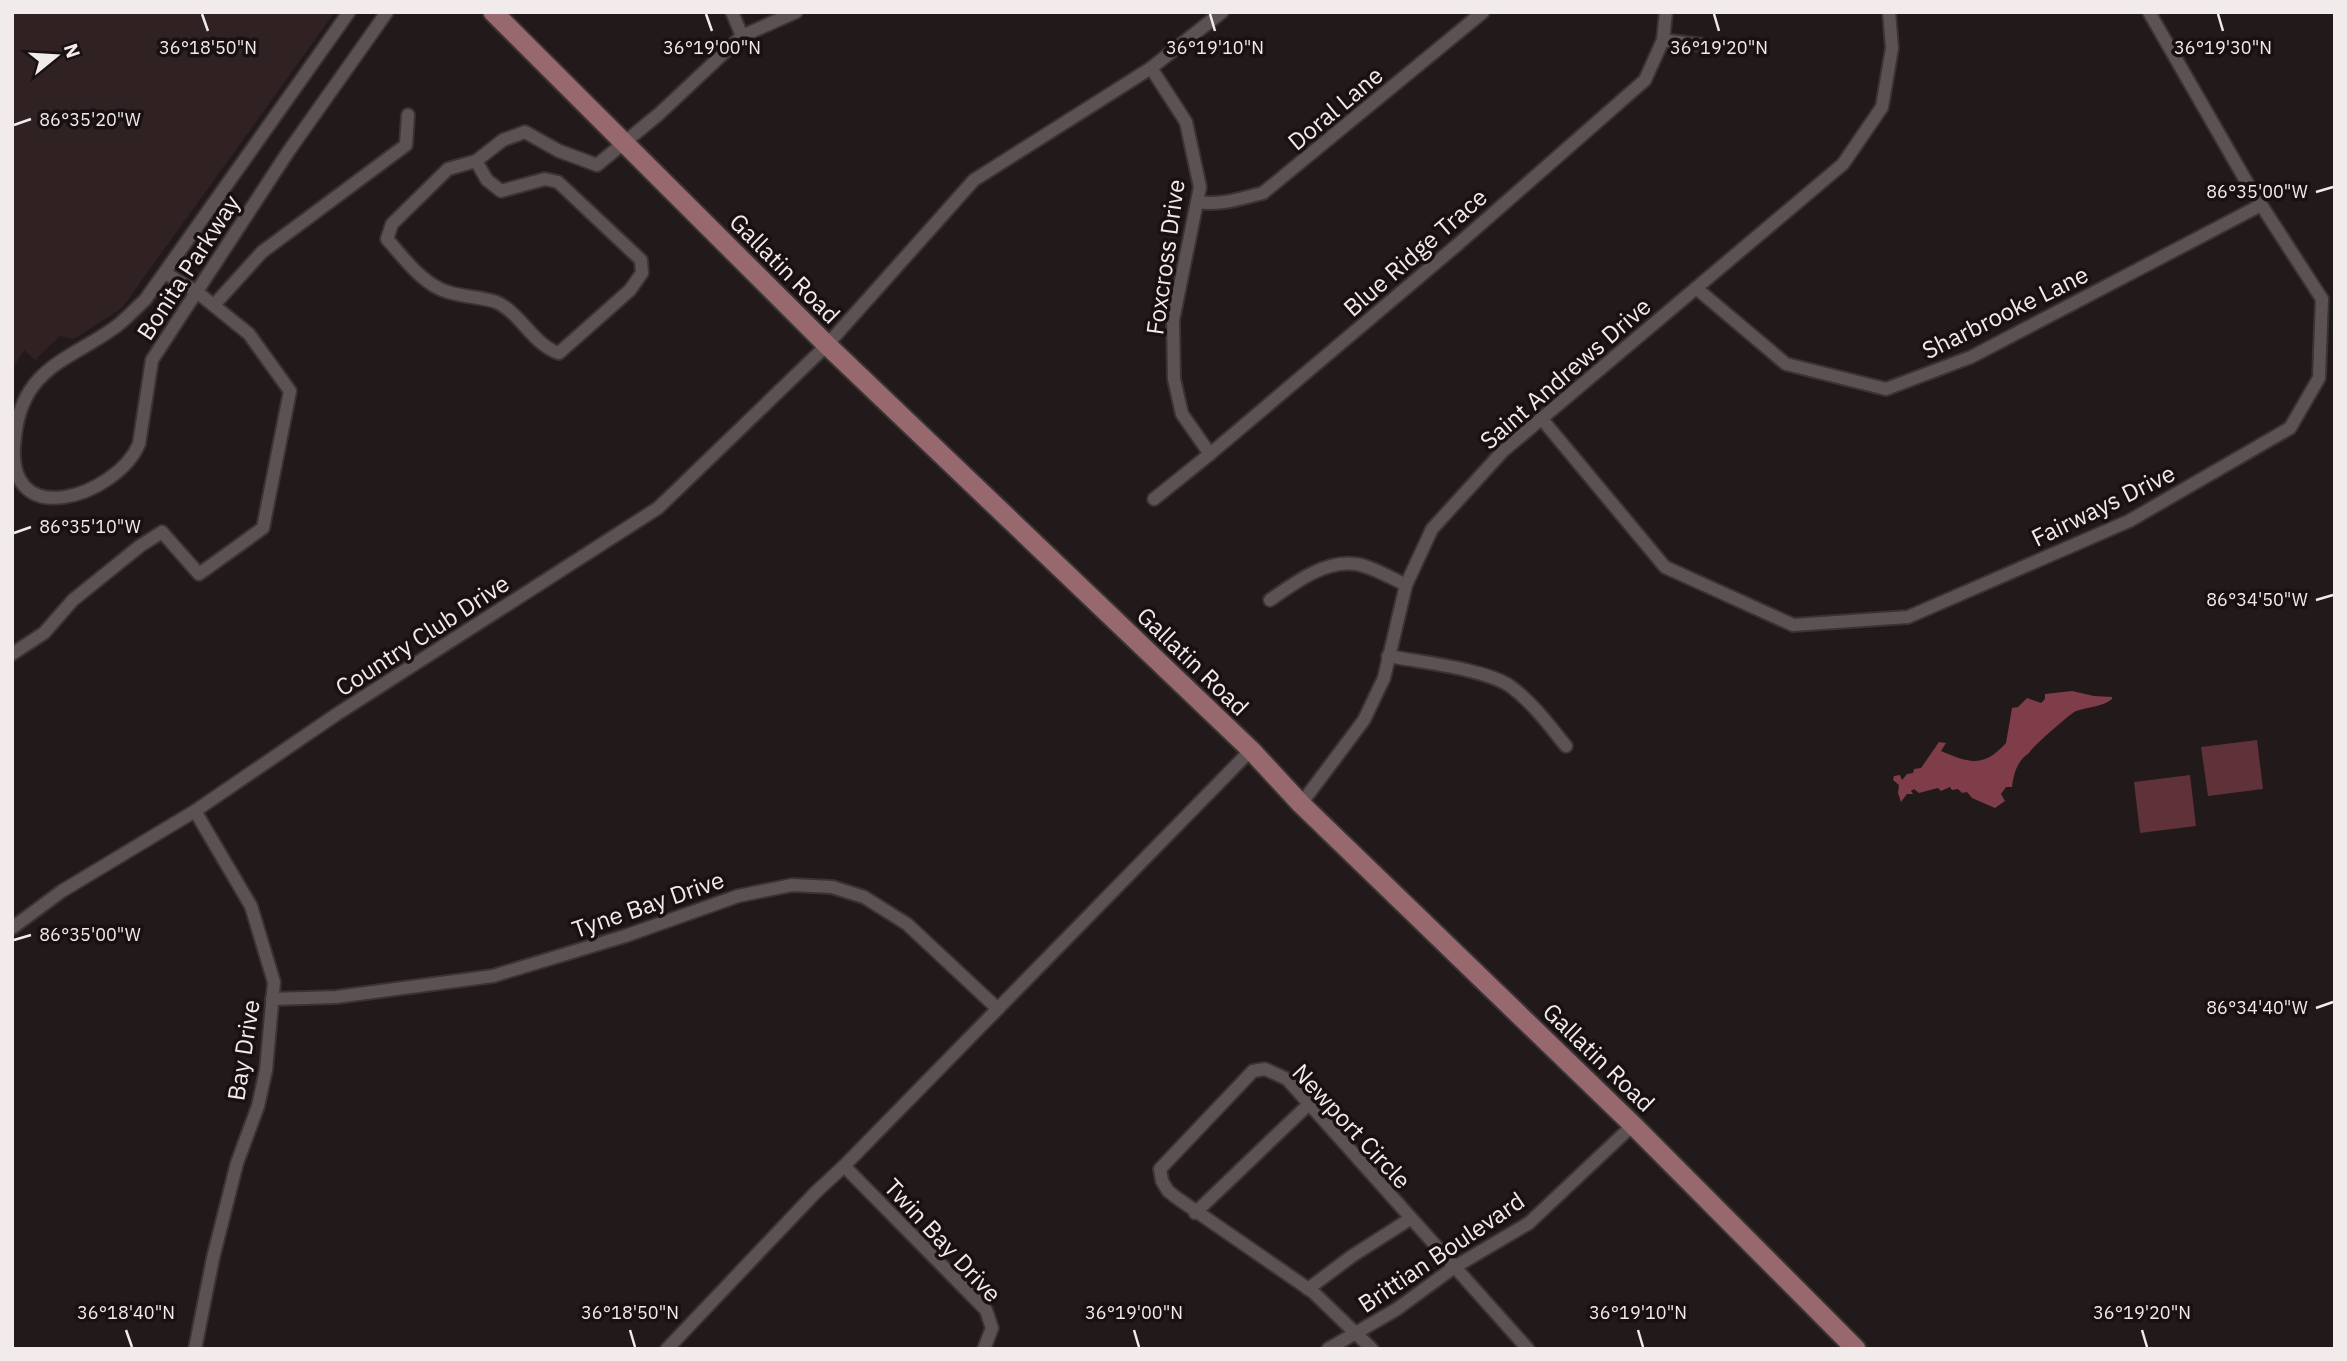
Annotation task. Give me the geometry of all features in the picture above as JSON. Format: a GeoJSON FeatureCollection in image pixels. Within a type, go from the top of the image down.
{"type":"FeatureCollection","features":[{"type":"Feature","properties":{"kind":"main road","name":"Gallatin Road"},"geometry":{"type":"LineString","coordinates":[[493,12],[827,345],[1251,750],[1301,804],[1633,1125],[1856,1349]]}},
{"type":"Feature","properties":{"kind":"street","name":"Bonita Parkway"},"geometry":{"type":"LineString","coordinates":[[349,12],[145,300],[117,326],[38,380],[18,415],[13,446],[14,471],[24,486],[41,498],[67,496],[105,482],[135,453],[139,443],[152,360],[288,152],[387,12]]}},
{"type":"Feature","properties":{"kind":"street"},"geometry":{"type":"LineString","coordinates":[[732,12],[742,36]]}},
{"type":"Feature","properties":{"kind":"street"},"geometry":{"type":"LineString","coordinates":[[476,161],[487,180],[501,191],[545,179],[558,182],[641,260],[642,273],[630,290],[559,354],[546,350],[529,330],[498,303],[444,292],[425,279],[387,239],[392,224],[448,169],[476,161],[503,140],[525,132],[559,150],[597,165],[625,144],[742,36],[796,12]]}},
{"type":"Feature","properties":{"kind":"street","name":"Country Club Drive"},"geometry":{"type":"LineString","coordinates":[[12,928],[62,891],[195,811],[337,714],[658,508],[827,345],[974,180],[1151,68],[1222,12]]}},
{"type":"Feature","properties":{"kind":"street","name":"Doral Lane"},"geometry":{"type":"LineString","coordinates":[[1198,202],[1226,202],[1263,193],[1483,12]]}},
{"type":"Feature","properties":{"kind":"street","name":"Blue Ridge Trace"},"geometry":{"type":"LineString","coordinates":[[1154,499],[1447,254],[1645,80],[1663,40],[1666,12]]}},
{"type":"Feature","properties":{"kind":"street","name":"Saint Andrews Drive"},"geometry":{"type":"LineString","coordinates":[[1301,804],[1364,720],[1384,678],[1406,585],[1432,529],[1503,451],[1843,164],[1882,107],[1892,48],[1889,12]]}},
{"type":"Feature","properties":{"kind":"street","name":"Fairways Drive"},"geometry":{"type":"LineString","coordinates":[[1541,418],[1665,567],[1793,625],[1908,617],[2129,521],[2290,428],[2319,378],[2322,299],[2261,205],[2149,12]]}},
{"type":"Feature","properties":{"kind":"street"},"geometry":{"type":"LineString","coordinates":[[1663,40],[1703,45]]}},
{"type":"Feature","properties":{"kind":"street","name":"Foxcross Drive"},"geometry":{"type":"LineString","coordinates":[[1151,68],[1186,122],[1200,187],[1173,320],[1174,379],[1182,414],[1210,454]]}},
{"type":"Feature","properties":{"kind":"street"},"geometry":{"type":"LineString","coordinates":[[214,305],[261,252],[405,145],[408,116]]}},
{"type":"Feature","properties":{"kind":"street","name":"Sharbrooke Lane"},"geometry":{"type":"LineString","coordinates":[[1696,288],[1786,364],[1886,389],[1971,357],[2261,205]]}},
{"type":"Feature","properties":{"kind":"street"},"geometry":{"type":"LineString","coordinates":[[12,654],[44,633],[72,600],[139,546],[162,532],[199,574],[263,528],[290,391],[249,334],[197,292],[165,273]]}},
{"type":"Feature","properties":{"kind":"street"},"geometry":{"type":"LineString","coordinates":[[12,493],[24,486]]}},
{"type":"Feature","properties":{"kind":"street"},"geometry":{"type":"LineString","coordinates":[[1270,600],[1296,582],[1329,567],[1356,564],[1406,585]]}},
{"type":"Feature","properties":{"kind":"street"},"geometry":{"type":"LineString","coordinates":[[1388,656],[1483,675],[1508,685],[1528,701],[1566,746]]}},
{"type":"Feature","properties":{"kind":"street"},"geometry":{"type":"LineString","coordinates":[[667,1349],[816,1192],[1251,750]]}},
{"type":"Feature","properties":{"kind":"street","name":"Bay Drive"},"geometry":{"type":"LineString","coordinates":[[195,811],[251,906],[274,982],[266,1070],[258,1106],[237,1163],[195,1349]]}},
{"type":"Feature","properties":{"kind":"street","name":"Tyne Bay Drive"},"geometry":{"type":"LineString","coordinates":[[272,999],[336,998],[493,976],[625,936],[738,896],[792,885],[832,887],[864,897],[907,924],[998,1009]]}},
{"type":"Feature","properties":{"kind":"street","name":"Newport Circle"},"geometry":{"type":"LineString","coordinates":[[1372,1349],[1308,1289],[1195,1213],[1168,1191],[1162,1181],[1160,1169],[1252,1071],[1265,1069],[1287,1079],[1528,1349]]}},
{"type":"Feature","properties":{"kind":"street"},"geometry":{"type":"LineString","coordinates":[[1195,1213],[1309,1104]]}},
{"type":"Feature","properties":{"kind":"street","name":"Brittian Boulevard"},"geometry":{"type":"LineString","coordinates":[[1328,1349],[1397,1309],[1453,1268],[1529,1223],[1633,1125]]}},
{"type":"Feature","properties":{"kind":"street","name":"Twin Bay Drive"},"geometry":{"type":"LineString","coordinates":[[844,1166],[986,1310],[992,1328],[984,1349]]}},
{"type":"Feature","properties":{"kind":"street"},"geometry":{"type":"LineString","coordinates":[[1308,1289],[1352,1256],[1410,1219]]}},
{"type":"Feature","properties":{"kind":"shaded area"},"geometry":{"type":"Polygon","coordinates":[[[12,12],[335,12],[122,308],[74,339],[60,336],[35,360],[24,350],[12,370],[12,12]]]}},
{"type":"Feature","properties":{"kind":"shaded area"},"geometry":{"type":"Polygon","coordinates":[[[2072,691],[2112,699],[2076,711],[2044,738],[2019,764],[2012,787],[2006,787],[2001,794],[2005,801],[1995,808],[1972,798],[1967,792],[1962,793],[1950,787],[1941,791],[1938,788],[1919,793],[1914,789],[1911,791],[1913,794],[1907,794],[1901,802],[1899,785],[1893,780],[1894,776],[1900,775],[1902,780],[1907,774],[1913,773],[1914,769],[1921,768],[1939,742],[1946,743],[1941,751],[1967,760],[1990,757],[2006,743],[2012,708],[2018,707],[2027,698],[2041,703],[2045,694],[2072,691]]]}},
{"type":"Feature","properties":{"kind":"shaded area"},"geometry":{"type":"Polygon","coordinates":[[[2257,740],[2263,789],[2208,796],[2201,747],[2257,740]]]}},
{"type":"Feature","properties":{"kind":"shaded area"},"geometry":{"type":"Polygon","coordinates":[[[2190,775],[2196,826],[2140,833],[2134,782],[2190,775]]]}}]}
